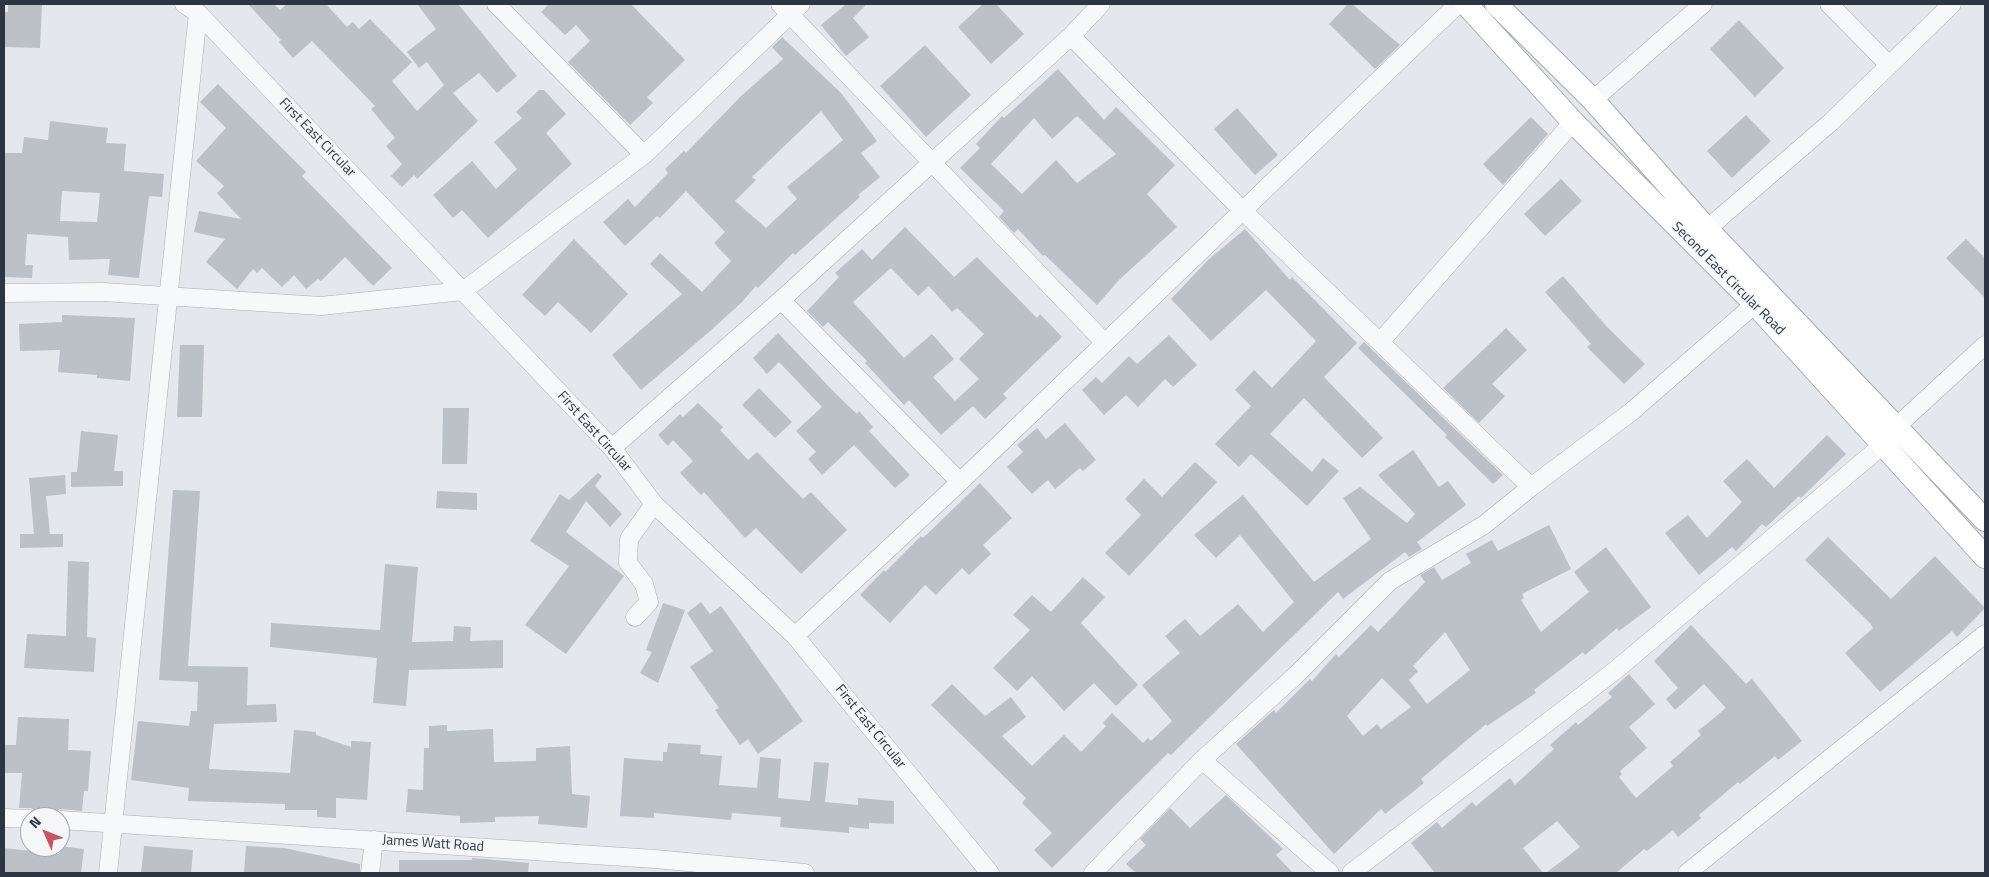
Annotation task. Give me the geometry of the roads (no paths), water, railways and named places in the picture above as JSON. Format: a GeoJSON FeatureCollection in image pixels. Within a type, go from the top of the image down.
{"type":"FeatureCollection","features":[{"type":"Feature","properties":{"kind":"main road","name":"Second East Circular Road"},"geometry":{"type":"LineString","coordinates":[[1466,4],[1573,122],[1755,304],[1890,435],[1985,520]]}},
{"type":"Feature","properties":{"kind":"main road","name":"Second East Circular Road"},"geometry":{"type":"LineString","coordinates":[[1496,4],[1593,100],[1890,435],[1985,557]]}},
{"type":"Feature","properties":{"kind":"street"},"geometry":{"type":"LineString","coordinates":[[496,4],[644,155]]}},
{"type":"Feature","properties":{"kind":"street"},"geometry":{"type":"LineString","coordinates":[[612,448],[781,300],[1071,36],[1101,4]]}},
{"type":"Feature","properties":{"kind":"street"},"geometry":{"type":"LineString","coordinates":[[795,636],[960,482],[1458,4]]}},
{"type":"Feature","properties":{"kind":"street"},"geometry":{"type":"LineString","coordinates":[[1593,100],[1703,4]]}},
{"type":"Feature","properties":{"kind":"street"},"geometry":{"type":"LineString","coordinates":[[1829,4],[1889,65]]}},
{"type":"Feature","properties":{"kind":"street"},"geometry":{"type":"LineString","coordinates":[[1707,229],[1830,122],[1952,4]]}},
{"type":"Feature","properties":{"kind":"street"},"geometry":{"type":"LineString","coordinates":[[4,293],[103,292],[167,298],[321,306],[463,291],[644,155],[791,7],[931,163],[1105,343]]}},
{"type":"Feature","properties":{"kind":"street"},"geometry":{"type":"LineString","coordinates":[[108,873],[167,298],[191,9]]}},
{"type":"Feature","properties":{"kind":"street","name":"First East Circular"},"geometry":{"type":"LineString","coordinates":[[191,9],[612,448],[654,504],[795,636],[990,873]]}},
{"type":"Feature","properties":{"kind":"street"},"geometry":{"type":"LineString","coordinates":[[1071,36],[1243,211],[1531,487]]}},
{"type":"Feature","properties":{"kind":"street"},"geometry":{"type":"LineString","coordinates":[[1380,342],[1573,122]]}},
{"type":"Feature","properties":{"kind":"street"},"geometry":{"type":"LineString","coordinates":[[781,300],[960,482]]}},
{"type":"Feature","properties":{"kind":"street"},"geometry":{"type":"LineString","coordinates":[[1093,873],[1202,760],[1295,676],[1390,581],[1484,525],[1631,412],[1755,304]]}},
{"type":"Feature","properties":{"kind":"street"},"geometry":{"type":"LineString","coordinates":[[1351,873],[1617,669],[1890,435],[1985,345]]}},
{"type":"Feature","properties":{"kind":"street"},"geometry":{"type":"LineString","coordinates":[[635,617],[649,602],[644,584],[628,564],[629,539],[654,504]]}},
{"type":"Feature","properties":{"kind":"street"},"geometry":{"type":"LineString","coordinates":[[1687,873],[1985,634]]}},
{"type":"Feature","properties":{"kind":"street"},"geometry":{"type":"LineString","coordinates":[[1202,760],[1330,873]]}},
{"type":"Feature","properties":{"kind":"street"},"geometry":{"type":"LineString","coordinates":[[4,818],[20,819]]}},
{"type":"Feature","properties":{"kind":"street","name":"James Watt Road"},"geometry":{"type":"LineString","coordinates":[[70,820],[374,840],[655,866],[805,873]]}},
{"type":"Feature","properties":{"kind":"street"},"geometry":{"type":"LineString","coordinates":[[370,873],[374,840]]}}]}
